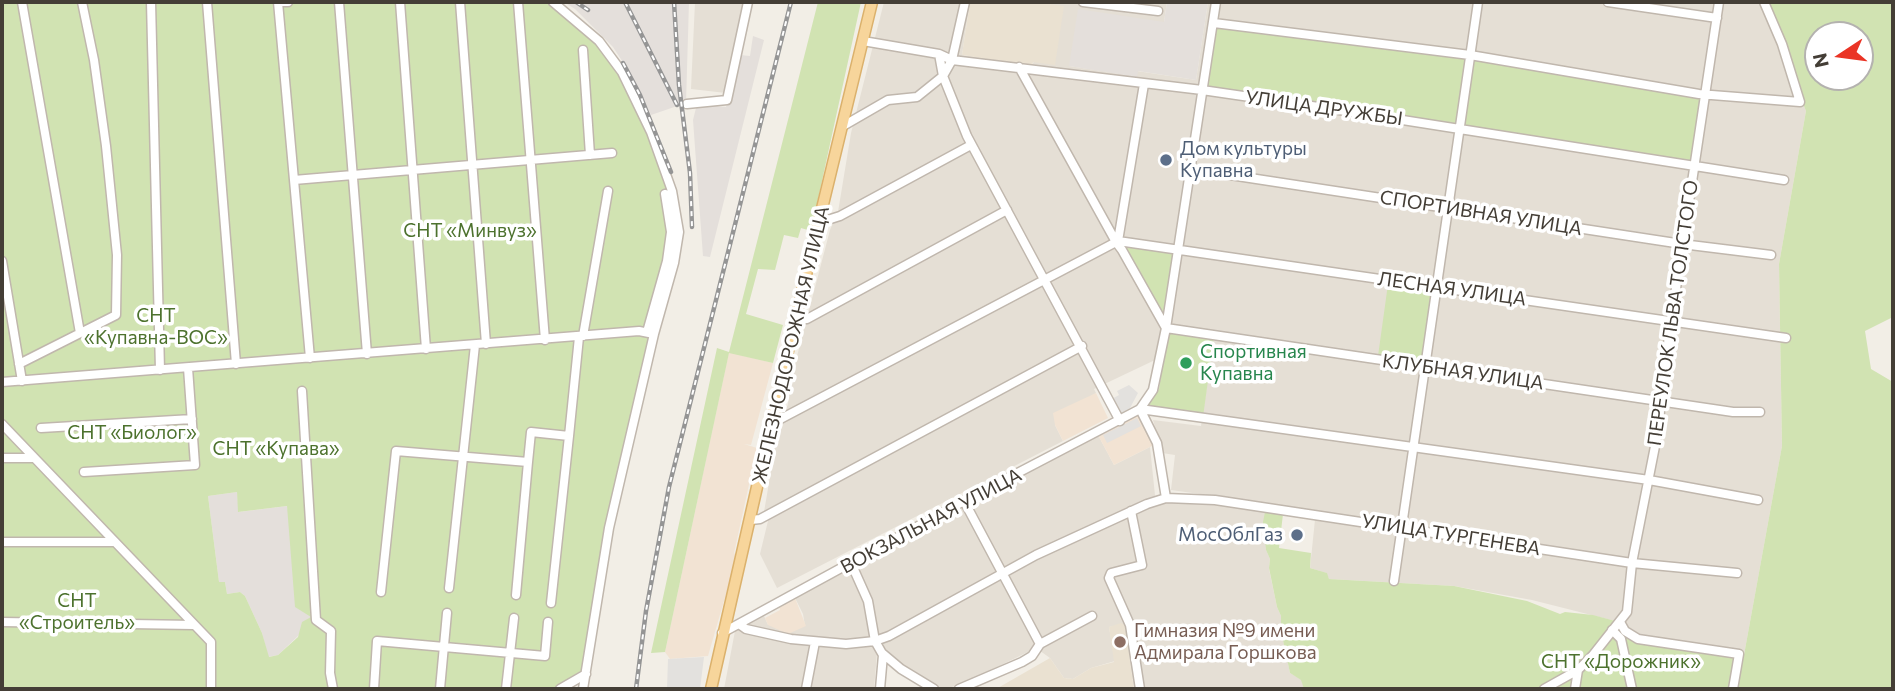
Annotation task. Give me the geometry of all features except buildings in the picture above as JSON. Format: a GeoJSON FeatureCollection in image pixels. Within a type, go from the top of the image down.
{"type":"FeatureCollection","features":[{"type":"Feature","properties":{"kind":"main road","name":"ЖЕЛЕЗНОДОРОЖНАЯ УЛИЦА"},"geometry":{"type":"LineString","coordinates":[[711,689],[795,320],[821,222],[872,2]]}},
{"type":"Feature","properties":{"kind":"street"},"geometry":{"type":"LineString","coordinates":[[22,2],[80,333]]}},
{"type":"Feature","properties":{"kind":"street"},"geometry":{"type":"LineString","coordinates":[[19,363],[116,314],[117,255],[106,146],[94,60],[82,2]]}},
{"type":"Feature","properties":{"kind":"street"},"geometry":{"type":"LineString","coordinates":[[151,2],[160,370]]}},
{"type":"Feature","properties":{"kind":"street"},"geometry":{"type":"LineString","coordinates":[[207,2],[236,364]]}},
{"type":"Feature","properties":{"kind":"street"},"geometry":{"type":"LineString","coordinates":[[288,2],[278,2],[310,359]]}},
{"type":"Feature","properties":{"kind":"street"},"geometry":{"type":"LineString","coordinates":[[339,2],[367,354]]}},
{"type":"Feature","properties":{"kind":"street"},"geometry":{"type":"LineString","coordinates":[[400,2],[426,349]]}},
{"type":"Feature","properties":{"kind":"street"},"geometry":{"type":"LineString","coordinates":[[460,2],[486,344]]}},
{"type":"Feature","properties":{"kind":"street"},"geometry":{"type":"LineString","coordinates":[[518,2],[545,340]]}},
{"type":"Feature","properties":{"kind":"street"},"geometry":{"type":"LineString","coordinates":[[554,2],[599,41],[622,72],[651,132],[672,191],[680,232],[674,263],[651,333]]}},
{"type":"Feature","properties":{"kind":"street"},"geometry":{"type":"LineString","coordinates":[[687,104],[727,100],[748,2]]}},
{"type":"Feature","properties":{"kind":"street"},"geometry":{"type":"LineString","coordinates":[[843,126],[888,100],[917,97],[943,76],[952,60],[965,2]]}},
{"type":"Feature","properties":{"kind":"street"},"geometry":{"type":"LineString","coordinates":[[1083,2],[1158,11]]}},
{"type":"Feature","properties":{"kind":"street"},"geometry":{"type":"LineString","coordinates":[[1140,410],[1153,390],[1166,328],[1216,2]]}},
{"type":"Feature","properties":{"kind":"street"},"geometry":{"type":"LineString","coordinates":[[1394,581],[1478,2]]}},
{"type":"Feature","properties":{"kind":"street"},"geometry":{"type":"LineString","coordinates":[[1608,2],[1717,18]]}},
{"type":"Feature","properties":{"kind":"street","name":"ПЕРЕУЛОК ЛЬВА ТОЛСТОГО"},"geometry":{"type":"LineString","coordinates":[[1620,622],[1627,612],[1632,563],[1649,480],[1719,2]]}},
{"type":"Feature","properties":{"kind":"street"},"geometry":{"type":"LineString","coordinates":[[1213,23],[1470,55],[1705,94],[1800,102],[1782,44],[1764,2]]}},
{"type":"Feature","properties":{"kind":"street","name":"УЛИЦА ДРУЖБЫ"},"geometry":{"type":"LineString","coordinates":[[863,41],[939,54],[952,60],[1202,90],[1784,180]]}},
{"type":"Feature","properties":{"kind":"street"},"geometry":{"type":"LineString","coordinates":[[583,50],[590,155]]}},
{"type":"Feature","properties":{"kind":"street"},"geometry":{"type":"LineString","coordinates":[[939,54],[954,110],[971,145],[1082,346],[1120,421]]}},
{"type":"Feature","properties":{"kind":"street"},"geometry":{"type":"LineString","coordinates":[[1019,67],[1166,328]]}},
{"type":"Feature","properties":{"kind":"street"},"geometry":{"type":"LineString","coordinates":[[1117,242],[1144,84]]}},
{"type":"Feature","properties":{"kind":"street"},"geometry":{"type":"LineString","coordinates":[[821,222],[840,216],[971,145]]}},
{"type":"Feature","properties":{"kind":"street"},"geometry":{"type":"LineString","coordinates":[[294,180],[612,153]]}},
{"type":"Feature","properties":{"kind":"street","name":"СПОРТИВНАЯ УЛИЦА"},"geometry":{"type":"LineString","coordinates":[[1191,169],[1682,244],[1771,255]]}},
{"type":"Feature","properties":{"kind":"street"},"geometry":{"type":"LineString","coordinates":[[551,603],[581,337],[608,191]]}},
{"type":"Feature","properties":{"kind":"street"},"geometry":{"type":"LineString","coordinates":[[583,689],[609,528],[667,261],[671,232],[664,194]]}},
{"type":"Feature","properties":{"kind":"street"},"geometry":{"type":"LineString","coordinates":[[795,320],[807,319],[1007,210]]}},
{"type":"Feature","properties":{"kind":"street"},"geometry":{"type":"LineString","coordinates":[[771,424],[1117,242]]}},
{"type":"Feature","properties":{"kind":"street","name":"ЛЕСНАЯ УЛИЦА"},"geometry":{"type":"LineString","coordinates":[[1117,242],[1786,338]]}},
{"type":"Feature","properties":{"kind":"street"},"geometry":{"type":"LineString","coordinates":[[2,261],[22,381]]}},
{"type":"Feature","properties":{"kind":"street","name":"КЛУБНАЯ УЛИЦА"},"geometry":{"type":"LineString","coordinates":[[1166,328],[1733,412],[1760,412]]}},
{"type":"Feature","properties":{"kind":"street"},"geometry":{"type":"LineString","coordinates":[[2,382],[651,333]]}},
{"type":"Feature","properties":{"kind":"street"},"geometry":{"type":"LineString","coordinates":[[449,588],[475,345]]}},
{"type":"Feature","properties":{"kind":"street"},"geometry":{"type":"LineString","coordinates":[[751,520],[760,519],[1082,346]]}},
{"type":"Feature","properties":{"kind":"street"},"geometry":{"type":"LineString","coordinates":[[84,472],[195,465],[188,368]]}},
{"type":"Feature","properties":{"kind":"street"},"geometry":{"type":"LineString","coordinates":[[302,391],[316,620],[331,631],[330,673],[333,689]]}},
{"type":"Feature","properties":{"kind":"street"},"geometry":{"type":"LineString","coordinates":[[1140,410],[1649,480],[1758,500]]}},
{"type":"Feature","properties":{"kind":"street"},"geometry":{"type":"LineString","coordinates":[[739,624],[746,629],[769,635],[815,642],[846,644],[875,641],[889,636],[1036,555],[1130,511],[1166,498],[1157,443],[1140,410]]}},
{"type":"Feature","properties":{"kind":"street","name":"ВОКЗАЛЬНАЯ УЛИЦА"},"geometry":{"type":"LineString","coordinates":[[723,633],[964,501],[1140,410]]}},
{"type":"Feature","properties":{"kind":"street"},"geometry":{"type":"LineString","coordinates":[[41,428],[192,419]]}},
{"type":"Feature","properties":{"kind":"street"},"geometry":{"type":"LineString","coordinates":[[2,424],[211,642],[211,689]]}},
{"type":"Feature","properties":{"kind":"street"},"geometry":{"type":"LineString","coordinates":[[516,595],[531,432],[569,436]]}},
{"type":"Feature","properties":{"kind":"street"},"geometry":{"type":"LineString","coordinates":[[381,592],[396,451],[528,462]]}},
{"type":"Feature","properties":{"kind":"street"},"geometry":{"type":"LineString","coordinates":[[2,458],[34,458]]}},
{"type":"Feature","properties":{"kind":"street","name":"УЛИЦА ТУРГЕНЕВА"},"geometry":{"type":"LineString","coordinates":[[1166,498],[1215,500],[1632,563],[1737,573]]}},
{"type":"Feature","properties":{"kind":"street"},"geometry":{"type":"LineString","coordinates":[[964,501],[1040,645]]}},
{"type":"Feature","properties":{"kind":"street"},"geometry":{"type":"LineString","coordinates":[[1130,511],[1142,565],[1111,573],[1109,578],[1130,625],[1140,689]]}},
{"type":"Feature","properties":{"kind":"street"},"geometry":{"type":"LineString","coordinates":[[2,542],[115,542]]}},
{"type":"Feature","properties":{"kind":"street"},"geometry":{"type":"LineString","coordinates":[[851,563],[868,601],[875,641],[883,655],[934,689]]}},
{"type":"Feature","properties":{"kind":"street"},"geometry":{"type":"LineString","coordinates":[[440,689],[447,612]]}},
{"type":"Feature","properties":{"kind":"street"},"geometry":{"type":"LineString","coordinates":[[959,689],[1022,662],[1032,656],[1040,645],[1092,615]]}},
{"type":"Feature","properties":{"kind":"street"},"geometry":{"type":"LineString","coordinates":[[506,689],[514,618]]}},
{"type":"Feature","properties":{"kind":"street"},"geometry":{"type":"LineString","coordinates":[[2,622],[194,625]]}},
{"type":"Feature","properties":{"kind":"street"},"geometry":{"type":"LineString","coordinates":[[374,689],[377,641],[545,656],[548,622]]}},
{"type":"Feature","properties":{"kind":"street"},"geometry":{"type":"LineString","coordinates":[[1544,689],[1578,670],[1620,622],[1625,631],[1638,639],[1739,654],[1733,689]]}},
{"type":"Feature","properties":{"kind":"street"},"geometry":{"type":"LineString","coordinates":[[1612,630],[1621,639],[1632,689]]}},
{"type":"Feature","properties":{"kind":"street"},"geometry":{"type":"LineString","coordinates":[[806,689],[815,642]]}},
{"type":"Feature","properties":{"kind":"street"},"geometry":{"type":"LineString","coordinates":[[880,689],[883,655]]}},
{"type":"Feature","properties":{"kind":"street"},"geometry":{"type":"LineString","coordinates":[[1575,689],[1578,670]]}},
{"type":"Feature","properties":{"kind":"street"},"geometry":{"type":"LineString","coordinates":[[560,689],[586,674]]}},
{"type":"Feature","properties":{"kind":"shaded area"},"geometry":{"type":"Polygon","coordinates":[[[564,2],[689,2],[686,103],[651,115],[630,73],[613,47],[575,9],[564,2]]]}},
{"type":"Feature","properties":{"kind":"shaded area"},"geometry":{"type":"Polygon","coordinates":[[[695,2],[745,2],[726,93],[691,89],[695,2]]]}},
{"type":"Feature","properties":{"kind":"shaded area"},"geometry":{"type":"Polygon","coordinates":[[[884,2],[970,2],[962,55],[1032,65],[1063,7],[1034,2],[1167,2],[1164,22],[1069,66],[1136,76],[1137,71],[1196,80],[1208,2],[1761,2],[1806,111],[1779,264],[1782,446],[1744,655],[1638,639],[1619,622],[1532,600],[1454,586],[1329,579],[1326,573],[1310,568],[1316,510],[1171,490],[1175,455],[1162,453],[1153,420],[1201,426],[1214,337],[1168,330],[1159,335],[1155,360],[1094,389],[1096,393],[1056,418],[1055,425],[1063,441],[777,588],[760,554],[768,521],[764,512],[778,430],[788,404],[791,379],[830,230],[838,212],[851,133],[884,2]],[[1216,27],[1701,98],[1474,60],[1216,27]]]}},
{"type":"Feature","properties":{"kind":"shaded area"},"geometry":{"type":"Polygon","coordinates":[[[970,2],[1034,2],[1064,6],[1055,65],[1033,62],[1032,66],[962,55],[970,2]]]}},
{"type":"Feature","properties":{"kind":"shaded area"},"geometry":{"type":"Polygon","coordinates":[[[1167,2],[1208,2],[1196,80],[1138,71],[1137,77],[1069,66],[1078,9],[1164,22],[1167,2]]]}},
{"type":"Feature","properties":{"kind":"shaded area"},"geometry":{"type":"Polygon","coordinates":[[[753,36],[764,40],[710,257],[703,256],[693,120],[697,104],[726,107],[740,55],[750,56],[753,36]]]}},
{"type":"Feature","properties":{"kind":"shaded area"},"geometry":{"type":"Polygon","coordinates":[[[729,352],[773,363],[751,445],[744,444],[757,448],[734,553],[737,556],[708,656],[670,659],[665,652],[729,352]]]}},
{"type":"Feature","properties":{"kind":"shaded area"},"geometry":{"type":"Polygon","coordinates":[[[1129,385],[1138,393],[1130,408],[1120,414],[1112,399],[1119,395],[1117,391],[1129,385]]]}},
{"type":"Feature","properties":{"kind":"shaded area"},"geometry":{"type":"Polygon","coordinates":[[[1096,393],[1108,418],[1063,441],[1055,425],[1053,413],[1096,393]]]}},
{"type":"Feature","properties":{"kind":"shaded area"},"geometry":{"type":"Polygon","coordinates":[[[1139,415],[1154,445],[1114,465],[1098,435],[1139,415]]]}},
{"type":"Feature","properties":{"kind":"shaded area"},"geometry":{"type":"Polygon","coordinates":[[[1137,418],[1141,426],[1107,443],[1103,435],[1137,418]]]}},
{"type":"Feature","properties":{"kind":"shaded area"},"geometry":{"type":"Polygon","coordinates":[[[1098,435],[1114,465],[1150,447],[1156,505],[1211,503],[1265,512],[1266,550],[1270,559],[1269,569],[1281,616],[1281,631],[1290,673],[1302,680],[1304,689],[1134,689],[1125,625],[1109,627],[1115,661],[1091,668],[1073,679],[1064,678],[1050,658],[1036,648],[960,685],[942,689],[930,685],[898,665],[886,649],[877,653],[874,689],[724,689],[735,631],[764,616],[768,625],[805,626],[803,614],[795,598],[1098,435]]]}},
{"type":"Feature","properties":{"kind":"shaded area"},"geometry":{"type":"Polygon","coordinates":[[[237,492],[239,512],[287,506],[312,617],[298,636],[278,655],[268,657],[262,633],[245,596],[240,592],[227,594],[225,582],[219,582],[208,496],[237,492]]]}},
{"type":"Feature","properties":{"kind":"shaded area"},"geometry":{"type":"Polygon","coordinates":[[[795,598],[806,626],[788,634],[768,625],[765,618],[780,610],[779,606],[795,598]]]}},
{"type":"Feature","properties":{"kind":"shaded area","name":"Гимназия №9 имени Адмирала Горшкова"},"geometry":{"type":"Polygon","coordinates":[[[1121,623],[1125,625],[1134,689],[996,689],[1050,658],[1064,678],[1073,679],[1091,668],[1114,662],[1109,627],[1121,623]]]}},
{"type":"Feature","properties":{"kind":"shaded area"},"geometry":{"type":"Polygon","coordinates":[[[704,657],[700,689],[667,689],[668,659],[704,657]]]}},
{"type":"Feature","properties":{"kind":"green space"},"geometry":{"type":"Polygon","coordinates":[[[2,2],[553,2],[599,41],[622,72],[672,191],[679,232],[609,528],[587,667],[552,689],[2,689],[2,2]],[[237,492],[208,496],[219,582],[225,582],[227,594],[240,592],[245,596],[262,633],[269,657],[278,655],[298,637],[302,622],[311,617],[295,607],[287,506],[238,512],[237,492]]]}},
{"type":"Feature","properties":{"kind":"green space"},"geometry":{"type":"Polygon","coordinates":[[[818,2],[861,2],[811,231],[801,228],[798,238],[784,235],[775,270],[758,269],[746,314],[783,325],[773,363],[729,353],[665,652],[651,653],[717,348],[729,352],[818,2]]]}},
{"type":"Feature","properties":{"kind":"green space","name":"СНТ «Дорожник»"},"geometry":{"type":"Polygon","coordinates":[[[1761,2],[1893,2],[1893,311],[1891,318],[1865,331],[1871,369],[1893,382],[1893,689],[1304,689],[1301,680],[1290,673],[1281,631],[1281,616],[1269,568],[1270,559],[1266,550],[1263,522],[1265,512],[1283,514],[1279,548],[1311,553],[1310,568],[1327,573],[1329,579],[1454,586],[1527,601],[1560,614],[1565,612],[1593,615],[1619,622],[1638,639],[1744,655],[1782,446],[1779,264],[1806,111],[1761,2]]]}},
{"type":"Feature","properties":{"kind":"green space"},"geometry":{"type":"Polygon","coordinates":[[[1216,27],[1474,60],[1702,98],[1691,162],[1206,88],[1216,27]]]}},
{"type":"Feature","properties":{"kind":"green space"},"geometry":{"type":"Polygon","coordinates":[[[1123,247],[1174,251],[1164,320],[1123,247]]]}},
{"type":"Feature","properties":{"kind":"green space"},"geometry":{"type":"Polygon","coordinates":[[[1388,284],[1433,291],[1422,363],[1378,356],[1388,284]]]}},
{"type":"Feature","properties":{"kind":"green space","name":"Спортивная Купавна"},"geometry":{"type":"Polygon","coordinates":[[[1167,330],[1214,337],[1203,417],[1145,408],[1159,389],[1167,330]]]}},
{"type":"Feature","properties":{"kind":"railway"},"geometry":{"type":"LineString","coordinates":[[576,2],[588,10]]}},
{"type":"Feature","properties":{"kind":"railway"},"geometry":{"type":"LineString","coordinates":[[625,2],[677,105]]}},
{"type":"Feature","properties":{"kind":"railway"},"geometry":{"type":"LineString","coordinates":[[674,2],[679,85],[690,173],[692,227]]}},
{"type":"Feature","properties":{"kind":"railway"},"geometry":{"type":"LineString","coordinates":[[636,689],[646,611],[669,487],[791,2]]}},
{"type":"Feature","properties":{"kind":"railway"},"geometry":{"type":"LineString","coordinates":[[623,63],[640,95],[671,172]]}},
{"type":"Feature","properties":{"kind":"place","name":"Дом культуры Купавна"},"geometry":{"type":"Point","coordinates":[1166,160]}},
{"type":"Feature","properties":{"kind":"place","name":"Спортивная Купавна"},"geometry":{"type":"Point","coordinates":[1186,363]}},
{"type":"Feature","properties":{"kind":"place","name":"МосОблГаз"},"geometry":{"type":"Point","coordinates":[1297,535]}},
{"type":"Feature","properties":{"kind":"place","name":"Гимназия №9 имени Адмирала Горшкова"},"geometry":{"type":"Point","coordinates":[1120,642]}},
{"type":"Feature","properties":{"kind":"park label","name":"СНТ «Минвуз»"},"geometry":{"type":"Point","coordinates":[470,231]}},
{"type":"Feature","properties":{"kind":"park label","name":"СНТ «Купавна-ВОС»"},"geometry":{"type":"Point","coordinates":[156,327]}},
{"type":"Feature","properties":{"kind":"park label","name":"СНТ «Биолог»"},"geometry":{"type":"Point","coordinates":[132,433]}},
{"type":"Feature","properties":{"kind":"park label","name":"СНТ «Купава»"},"geometry":{"type":"Point","coordinates":[276,449]}},
{"type":"Feature","properties":{"kind":"park label","name":"СНТ «Строитель»"},"geometry":{"type":"Point","coordinates":[77,612]}}]}
